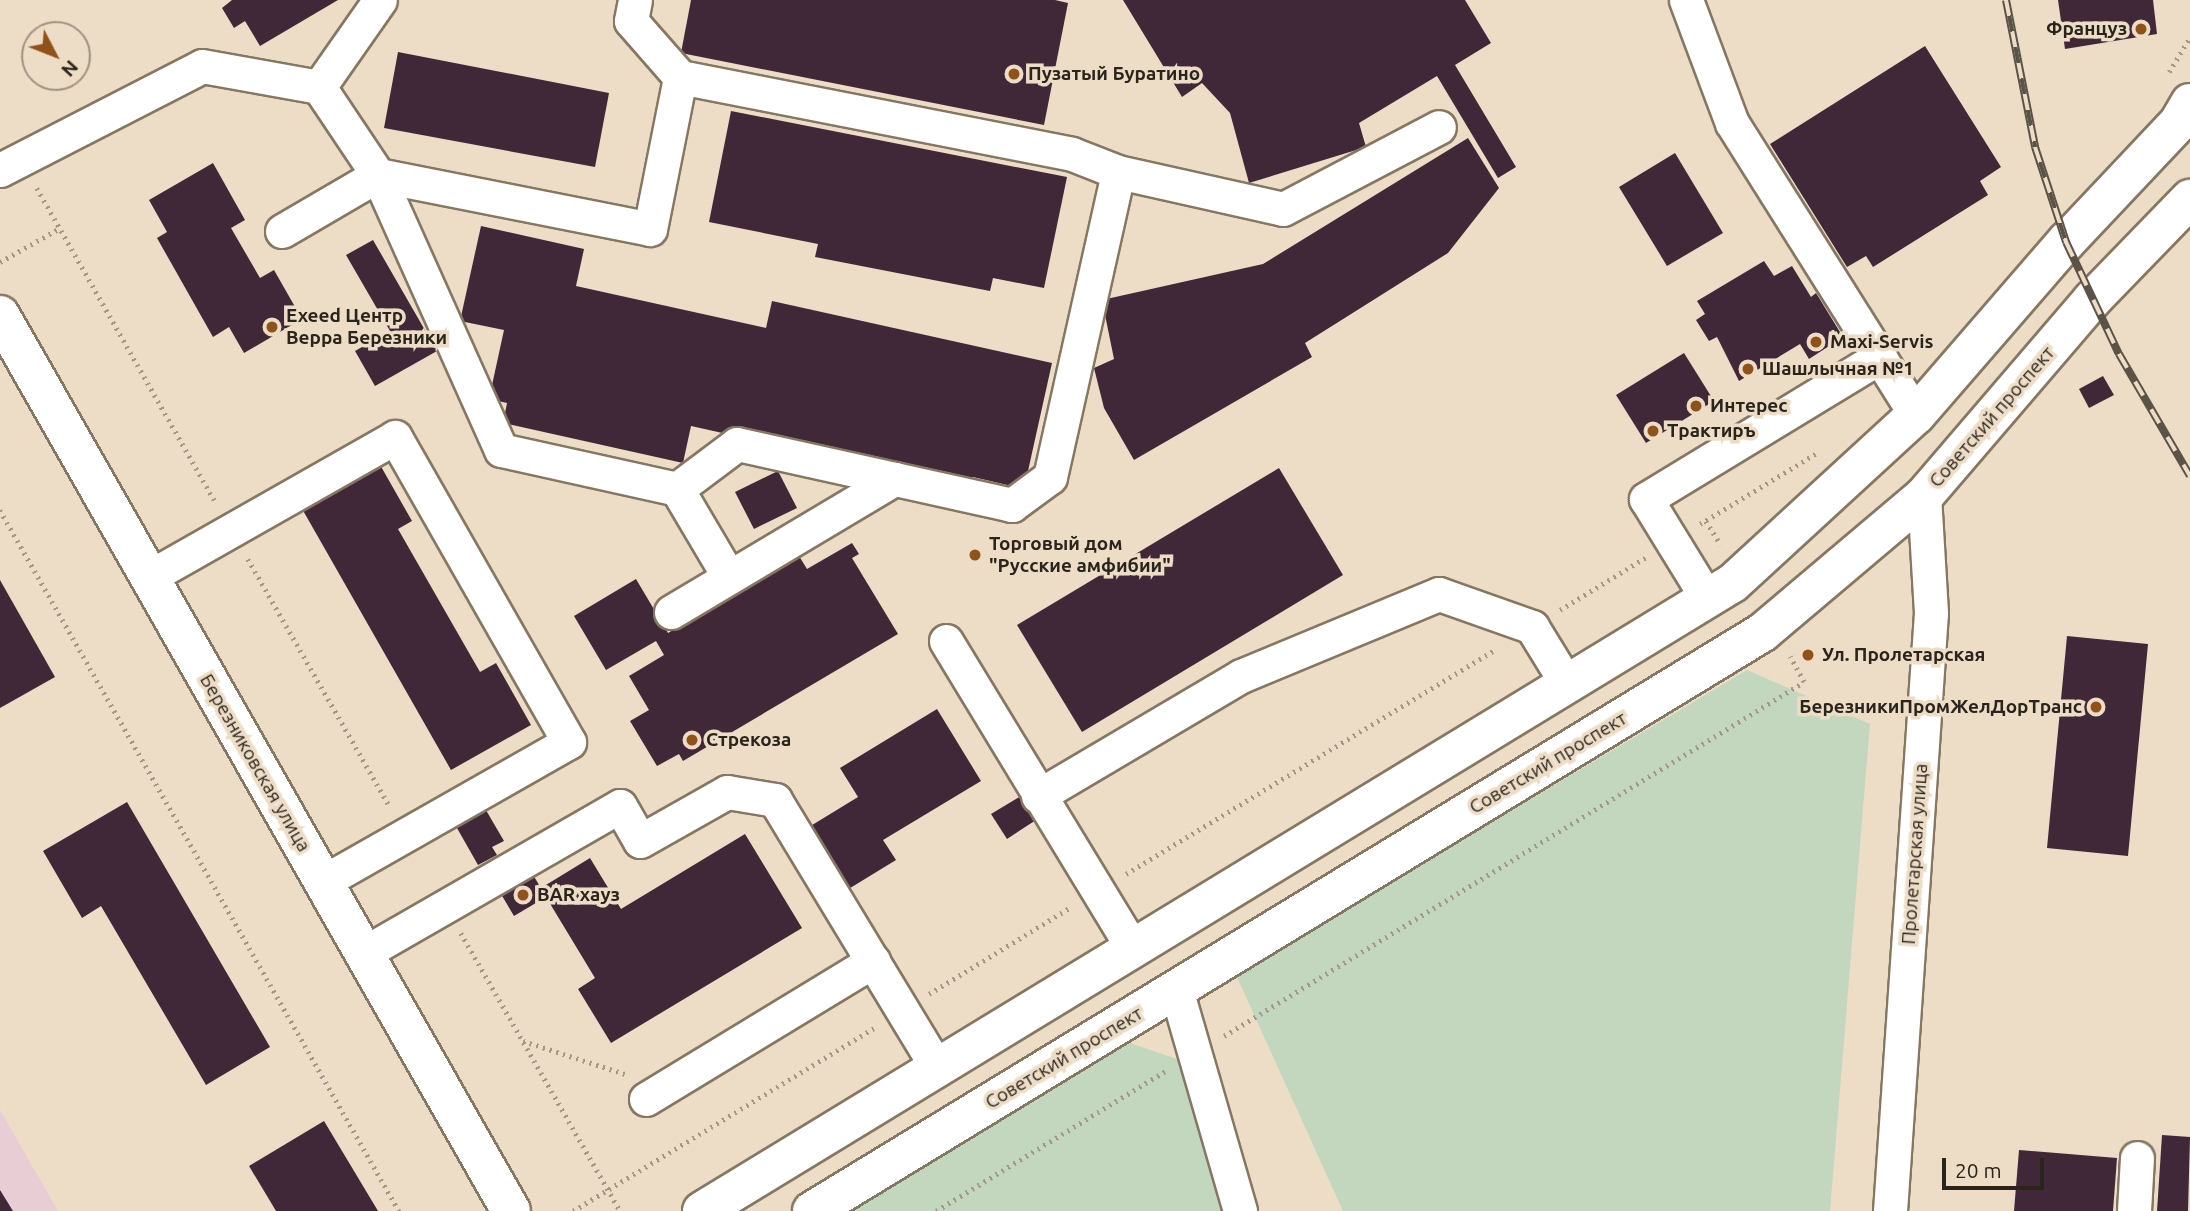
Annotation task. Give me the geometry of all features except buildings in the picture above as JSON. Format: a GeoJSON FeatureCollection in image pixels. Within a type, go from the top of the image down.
{"type":"FeatureCollection","features":[{"type":"Feature","properties":{"kind":"main road"},"geometry":{"type":"LineString","coordinates":[[702,1211],[1733,583],[1916,415],[2066,242],[2179,122],[2190,103]]}},
{"type":"Feature","properties":{"kind":"main road","name":"Советский проспект"},"geometry":{"type":"LineString","coordinates":[[812,1211],[1763,632],[1924,496],[2092,300],[2186,212]]}},
{"type":"Feature","properties":{"kind":"main road","name":"Березниковская улица"},"geometry":{"type":"LineString","coordinates":[[0,315],[511,1211]]}},
{"type":"Feature","properties":{"kind":"main road"},"geometry":{"type":"LineString","coordinates":[[1916,415],[1924,496]]}},
{"type":"Feature","properties":{"kind":"street"},"geometry":{"type":"LineString","coordinates":[[319,87],[380,0]]}},
{"type":"Feature","properties":{"kind":"street"},"geometry":{"type":"LineString","coordinates":[[635,0],[631,21],[680,77],[1072,154],[1118,172],[1283,209],[1440,127]]}},
{"type":"Feature","properties":{"kind":"street"},"geometry":{"type":"LineString","coordinates":[[1686,0],[1732,123],[1916,415]]}},
{"type":"Feature","properties":{"kind":"street"},"geometry":{"type":"LineString","coordinates":[[10,164],[202,66],[319,87],[378,175],[501,450],[677,489],[729,577]]}},
{"type":"Feature","properties":{"kind":"street"},"geometry":{"type":"LineString","coordinates":[[282,231],[378,175],[650,229],[680,77]]}},
{"type":"Feature","properties":{"kind":"street"},"geometry":{"type":"LineString","coordinates":[[677,489],[737,444],[1012,505],[1050,477],[1118,172]]}},
{"type":"Feature","properties":{"kind":"street"},"geometry":{"type":"LineString","coordinates":[[1707,598],[1646,499],[1880,357]]}},
{"type":"Feature","properties":{"kind":"street"},"geometry":{"type":"LineString","coordinates":[[149,577],[396,437],[416,472],[569,742],[323,882]]}},
{"type":"Feature","properties":{"kind":"street"},"geometry":{"type":"LineString","coordinates":[[671,612],[894,479]]}},
{"type":"Feature","properties":{"kind":"street","name":"Пролетарская улица"},"geometry":{"type":"LineString","coordinates":[[1893,1210],[1931,613],[1924,496]]}},
{"type":"Feature","properties":{"kind":"street"},"geometry":{"type":"LineString","coordinates":[[1038,796],[1241,676],[1439,594],[1532,627],[1567,684]]}},
{"type":"Feature","properties":{"kind":"street"},"geometry":{"type":"LineString","coordinates":[[946,641],[1133,948]]}},
{"type":"Feature","properties":{"kind":"street"},"geometry":{"type":"LineString","coordinates":[[364,953],[620,806],[640,841],[727,792],[775,800],[937,1067]]}},
{"type":"Feature","properties":{"kind":"street"},"geometry":{"type":"LineString","coordinates":[[656,1093],[873,961]]}},
{"type":"Feature","properties":{"kind":"street"},"geometry":{"type":"LineString","coordinates":[[1176,989],[1240,1211]]}},
{"type":"Feature","properties":{"kind":"street"},"geometry":{"type":"LineString","coordinates":[[2134,1211],[2137,1158]]}},
{"type":"Feature","properties":{"kind":"path"},"geometry":{"type":"LineString","coordinates":[[10,164],[60,228],[406,835]]}},
{"type":"Feature","properties":{"kind":"path"},"geometry":{"type":"LineString","coordinates":[[0,262],[60,228]]}},
{"type":"Feature","properties":{"kind":"path"},"geometry":{"type":"LineString","coordinates":[[573,1211],[1824,449]]}},
{"type":"Feature","properties":{"kind":"path"},"geometry":{"type":"LineString","coordinates":[[0,510],[399,1211]]}},
{"type":"Feature","properties":{"kind":"path"},"geometry":{"type":"LineString","coordinates":[[936,1211],[1804,682]]}},
{"type":"Feature","properties":{"kind":"path"},"geometry":{"type":"LineString","coordinates":[[446,906],[620,1211]]}},
{"type":"Feature","properties":{"kind":"path"},"geometry":{"type":"LineString","coordinates":[[523,1040],[656,1093]]}},
{"type":"Feature","properties":{"kind":"shaded area"},"geometry":{"type":"Polygon","coordinates":[[[0,1110],[58,1211],[0,1211],[0,1110]]]}},
{"type":"Feature","properties":{"kind":"green space"},"geometry":{"type":"Polygon","coordinates":[[[1747,670],[1870,724],[1830,1211],[1343,1211],[1236,975],[1747,670]]]}},
{"type":"Feature","properties":{"kind":"green space"},"geometry":{"type":"Polygon","coordinates":[[[1127,1042],[1180,1060],[1222,1211],[850,1211],[1127,1042]]]}},
{"type":"Feature","properties":{"kind":"railway"},"geometry":{"type":"LineString","coordinates":[[2006,0],[2035,147],[2066,242],[2119,354],[2190,476]]}},
{"type":"Feature","properties":{"kind":"place","name":"Француз"},"geometry":{"type":"Point","coordinates":[2141,29]}},
{"type":"Feature","properties":{"kind":"place","name":"Пузатый Буратино"},"geometry":{"type":"Point","coordinates":[1014,74]}},
{"type":"Feature","properties":{"kind":"place","name":"Exeed Центр Верра Березники"},"geometry":{"type":"Point","coordinates":[272,327]}},
{"type":"Feature","properties":{"kind":"place","name":"Maxi-Servis"},"geometry":{"type":"Point","coordinates":[1816,342]}},
{"type":"Feature","properties":{"kind":"place","name":"Шашлычная №1"},"geometry":{"type":"Point","coordinates":[1748,369]}},
{"type":"Feature","properties":{"kind":"place","name":"Интерес"},"geometry":{"type":"Point","coordinates":[1696,406]}},
{"type":"Feature","properties":{"kind":"place","name":"Трактиръ"},"geometry":{"type":"Point","coordinates":[1653,431]}},
{"type":"Feature","properties":{"kind":"place","name":"Торговый дом \"Русские амфибии\""},"geometry":{"type":"Point","coordinates":[975,555]}},
{"type":"Feature","properties":{"kind":"place","name":"Ул. Пролетарская"},"geometry":{"type":"Point","coordinates":[1808,655]}},
{"type":"Feature","properties":{"kind":"place","name":"БерезникиПромЖелДорТранс"},"geometry":{"type":"Point","coordinates":[2096,707]}},
{"type":"Feature","properties":{"kind":"place","name":"Стрекоза"},"geometry":{"type":"Point","coordinates":[692,740]}},
{"type":"Feature","properties":{"kind":"place","name":"BAR хауз"},"geometry":{"type":"Point","coordinates":[523,895]}}]}
